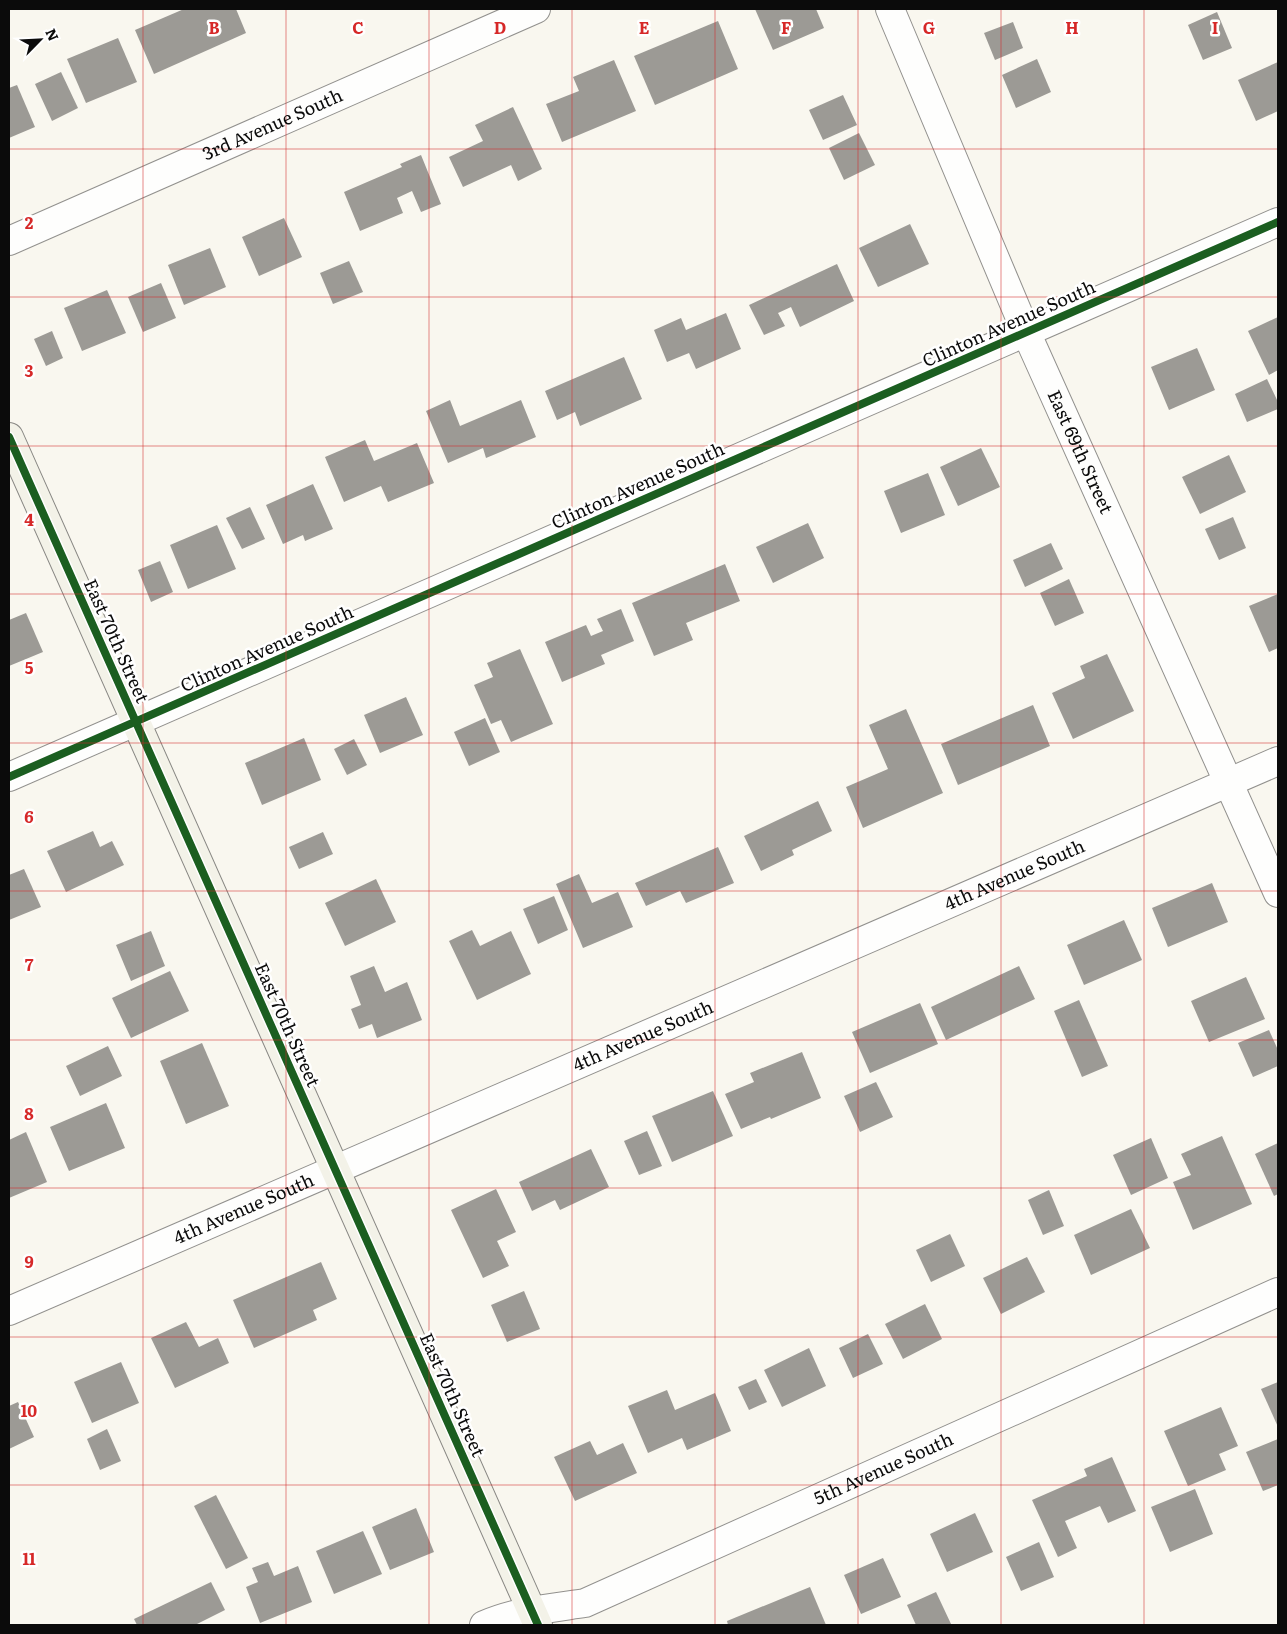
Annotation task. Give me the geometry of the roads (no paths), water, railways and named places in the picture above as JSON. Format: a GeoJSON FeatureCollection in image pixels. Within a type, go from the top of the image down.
{"type":"FeatureCollection","features":[{"type":"Feature","properties":{"kind":"street","name":"3rd Avenue South"},"geometry":{"type":"LineString","coordinates":[[9,241],[536,9]]}},
{"type":"Feature","properties":{"kind":"street","name":"East 69th Street"},"geometry":{"type":"LineString","coordinates":[[890,9],[1026,332],[1278,893]]}},
{"type":"Feature","properties":{"kind":"street","name":"Clinton Avenue South"},"geometry":{"type":"LineString","coordinates":[[9,777],[1278,222]]}},
{"type":"Feature","properties":{"kind":"street","name":"East 70th Street"},"geometry":{"type":"LineString","coordinates":[[9,437],[534,1618]]}},
{"type":"Feature","properties":{"kind":"street","name":"4th Avenue South"},"geometry":{"type":"LineString","coordinates":[[9,1311],[1278,761]]}},
{"type":"Feature","properties":{"kind":"street","name":"5th Avenue South"},"geometry":{"type":"LineString","coordinates":[[484,1625],[498,1619],[534,1618],[585,1603],[1278,1292]]}}]}
